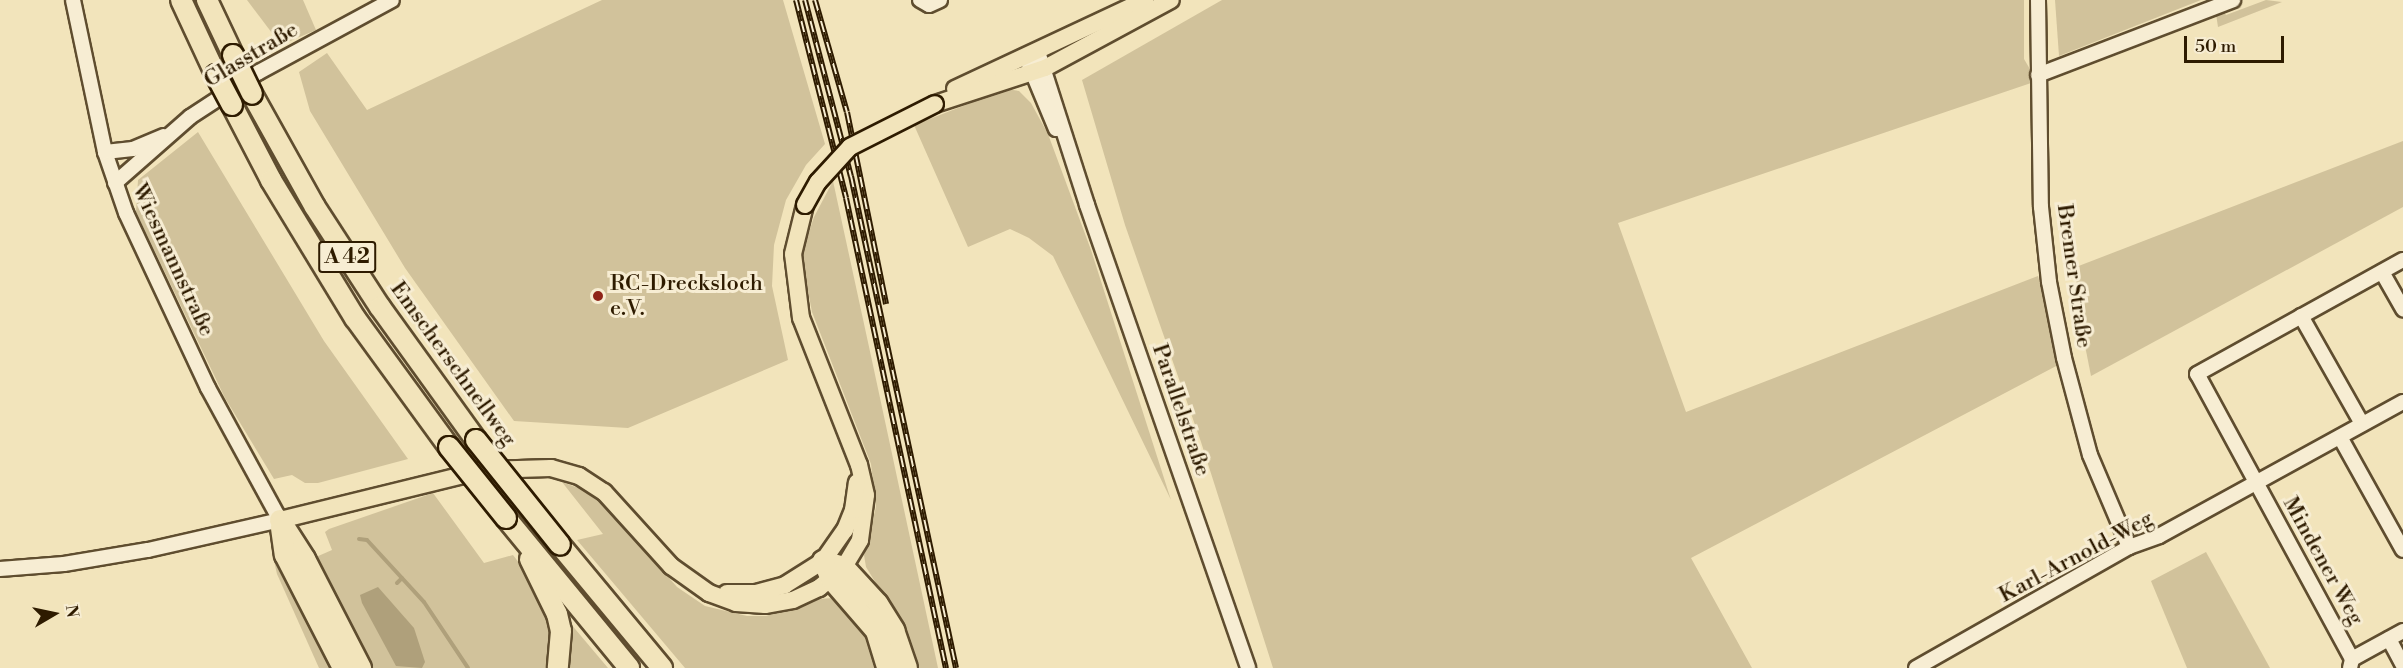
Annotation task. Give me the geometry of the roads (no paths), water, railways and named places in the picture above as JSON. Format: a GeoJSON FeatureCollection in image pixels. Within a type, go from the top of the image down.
{"type":"FeatureCollection","features":[{"type":"Feature","properties":{"kind":"highway","name":"A 42"},"geometry":{"type":"LineString","coordinates":[[181,0],[216,75],[271,180],[355,318],[449,447],[530,552],[629,668]]}},
{"type":"Feature","properties":{"kind":"highway","name":"Emscherschnellweg"},"geometry":{"type":"LineString","coordinates":[[207,0],[252,94],[321,217],[380,307],[476,440],[663,668]]}},
{"type":"Feature","properties":{"kind":"highway"},"geometry":{"type":"LineString","coordinates":[[280,520],[285,555],[343,668]]}},
{"type":"Feature","properties":{"kind":"highway"},"geometry":{"type":"LineString","coordinates":[[280,520],[304,559],[361,668]]}},
{"type":"Feature","properties":{"kind":"highway"},"geometry":{"type":"LineString","coordinates":[[530,552],[557,614],[561,648],[558,668]]}},
{"type":"Feature","properties":{"kind":"highway"},"geometry":{"type":"LineString","coordinates":[[823,561],[886,616],[907,668]]}},
{"type":"Feature","properties":{"kind":"highway"},"geometry":{"type":"LineString","coordinates":[[837,573],[876,631],[887,668]]}},
{"type":"Feature","properties":{"kind":"main road"},"geometry":{"type":"LineString","coordinates":[[1036,62],[1145,0]]}},
{"type":"Feature","properties":{"kind":"main road"},"geometry":{"type":"LineString","coordinates":[[280,520],[484,470],[551,468],[579,476],[604,492],[658,553],[696,585],[736,603],[765,605],[801,597],[837,573],[860,540],[867,510],[864,480],[801,318],[796,295],[792,254],[805,205],[818,182],[850,147],[935,104],[1036,62],[1171,0]]}},
{"type":"Feature","properties":{"kind":"main road"},"geometry":{"type":"LineString","coordinates":[[696,585],[726,593],[756,593],[799,579],[823,561],[842,537],[853,510],[857,481],[852,451]]}},
{"type":"Feature","properties":{"kind":"street","name":"Wiesmannstraße"},"geometry":{"type":"LineString","coordinates":[[73,0],[105,152],[115,183],[208,388],[280,520]]}},
{"type":"Feature","properties":{"kind":"street","name":"Glasstraße"},"geometry":{"type":"LineString","coordinates":[[115,183],[167,134],[259,72],[392,0]]}},
{"type":"Feature","properties":{"kind":"street"},"geometry":{"type":"LineString","coordinates":[[920,0],[929,5],[940,0]]}},
{"type":"Feature","properties":{"kind":"street","name":"Bremer Straße"},"geometry":{"type":"LineString","coordinates":[[2038,0],[2041,207],[2058,331],[2091,455],[2129,547]]}},
{"type":"Feature","properties":{"kind":"street"},"geometry":{"type":"LineString","coordinates":[[2038,75],[2233,0]]}},
{"type":"Feature","properties":{"kind":"street","name":"Parallelstraße"},"geometry":{"type":"LineString","coordinates":[[1036,62],[1248,668]]}},
{"type":"Feature","properties":{"kind":"street","name":"Glasstraße"},"geometry":{"type":"LineString","coordinates":[[105,152],[133,149],[167,134]]}},
{"type":"Feature","properties":{"kind":"street"},"geometry":{"type":"LineString","coordinates":[[2256,482],[2197,374],[2403,260]]}},
{"type":"Feature","properties":{"kind":"street"},"geometry":{"type":"LineString","coordinates":[[2382,272],[2403,309]]}},
{"type":"Feature","properties":{"kind":"street"},"geometry":{"type":"LineString","coordinates":[[2301,316],[2362,424]]}},
{"type":"Feature","properties":{"kind":"street","name":"Karl-Arnold-Weg"},"geometry":{"type":"LineString","coordinates":[[1916,668],[2129,547],[2159,536],[2403,402]]}},
{"type":"Feature","properties":{"kind":"street"},"geometry":{"type":"LineString","coordinates":[[2340,437],[2403,550]]}},
{"type":"Feature","properties":{"kind":"street","name":"Mindener Weg"},"geometry":{"type":"LineString","coordinates":[[2256,482],[2351,664],[2403,631]]}},
{"type":"Feature","properties":{"kind":"street"},"geometry":{"type":"LineString","coordinates":[[0,569],[64,564],[148,550],[280,520]]}},
{"type":"Feature","properties":{"kind":"street"},"geometry":{"type":"LineString","coordinates":[[2389,639],[2403,664]]}},
{"type":"Feature","properties":{"kind":"waterway"},"geometry":{"type":"LineString","coordinates":[[359,539],[367,540],[424,602],[468,668]]}},
{"type":"Feature","properties":{"kind":"waterway"},"geometry":{"type":"LineString","coordinates":[[397,583],[402,578]]}},
{"type":"Feature","properties":{"kind":"railway"},"geometry":{"type":"LineString","coordinates":[[796,0],[846,198],[946,668]]}},
{"type":"Feature","properties":{"kind":"railway"},"geometry":{"type":"LineString","coordinates":[[805,0],[851,176],[956,668]]}},
{"type":"Feature","properties":{"kind":"railway"},"geometry":{"type":"LineString","coordinates":[[815,0],[847,112],[886,304]]}},
{"type":"Feature","properties":{"kind":"place","name":"RC-Drecksloch e.V."},"geometry":{"type":"Point","coordinates":[598,296]}}]}
